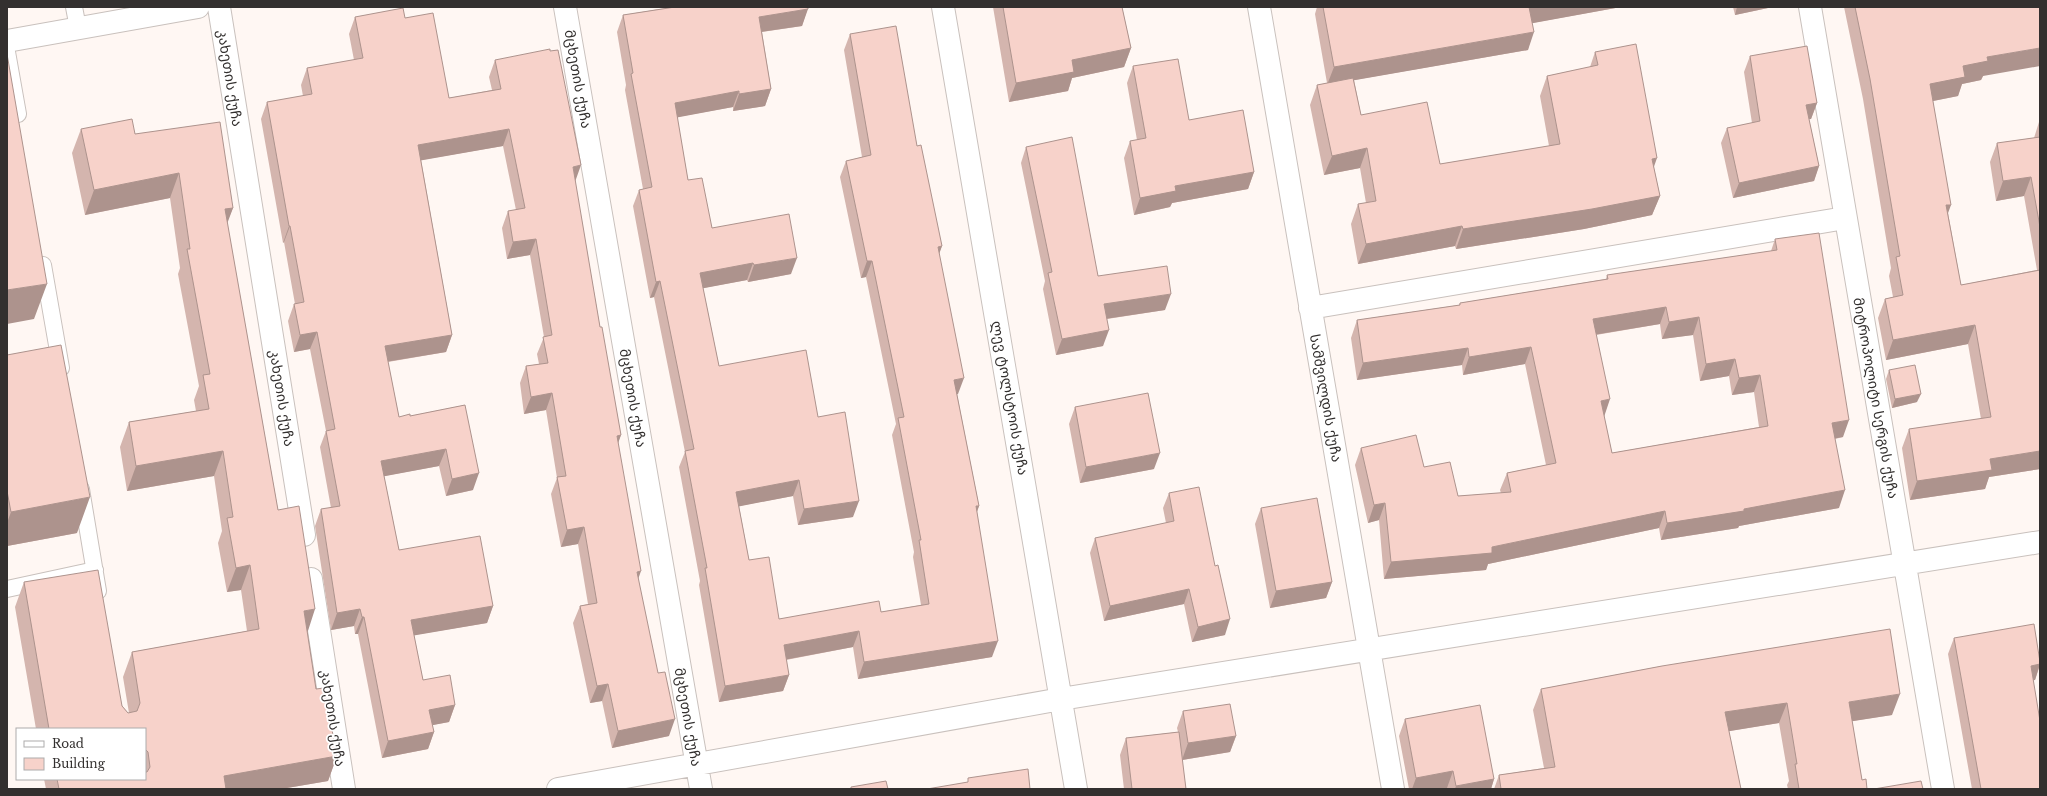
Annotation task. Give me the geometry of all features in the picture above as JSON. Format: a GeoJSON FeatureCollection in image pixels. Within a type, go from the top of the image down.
{"type":"FeatureCollection","features":[{"type":"Feature","properties":{"kind":"street"},"geometry":{"type":"LineString","coordinates":[[7,41],[76,17],[198,7]]}},
{"type":"Feature","properties":{"kind":"street","name":"კახეთის ქუჩა"},"geometry":{"type":"LineString","coordinates":[[219,7],[344,789]]}},
{"type":"Feature","properties":{"kind":"street","name":"მცხეთის ქუჩა"},"geometry":{"type":"LineString","coordinates":[[566,7],[701,789]]}},
{"type":"Feature","properties":{"kind":"street","name":"ლევ ტოლსტოის ქუჩა"},"geometry":{"type":"LineString","coordinates":[[943,7],[1076,789]]}},
{"type":"Feature","properties":{"kind":"street","name":"სამშვილდის ქუჩა"},"geometry":{"type":"LineString","coordinates":[[1259,7],[1392,789]]}},
{"type":"Feature","properties":{"kind":"street","name":"მიტროპოლიტი სერგის ქუჩა"},"geometry":{"type":"LineString","coordinates":[[1810,7],[1943,789]]}},
{"type":"Feature","properties":{"kind":"street"},"geometry":{"type":"LineString","coordinates":[[1310,308],[1845,218]]}},
{"type":"Feature","properties":{"kind":"street"},"geometry":{"type":"LineString","coordinates":[[558,789],[1061,699],[1369,651],[2040,542]]}},
{"type":"Feature","properties":{"kind":"lane"},"geometry":{"type":"LineString","coordinates":[[7,52],[20,131]]}},
{"type":"Feature","properties":{"kind":"lane"},"geometry":{"type":"LineString","coordinates":[[41,248],[51,352],[63,382]]}},
{"type":"Feature","properties":{"kind":"lane"},"geometry":{"type":"LineString","coordinates":[[79,476],[101,608]]}},
{"type":"Feature","properties":{"kind":"lane"},"geometry":{"type":"LineString","coordinates":[[7,589],[95,570]]}},
{"type":"Feature","properties":{"kind":"building"},"geometry":{"type":"Polygon","coordinates":[[[675,7],[808,7],[808,9],[759,17],[771,89],[739,94],[739,91],[675,103],[688,180],[702,178],[712,228],[789,214],[797,258],[754,265],[753,263],[700,273],[719,366],[806,350],[818,417],[845,412],[859,501],[804,509],[799,480],[736,492],[749,560],[769,557],[779,619],[879,601],[881,612],[929,604],[919,540],[921,540],[898,418],[904,417],[872,261],[867,261],[846,161],[871,155],[850,34],[896,26],[917,146],[921,145],[942,246],[938,247],[964,378],[954,380],[979,506],[976,506],[998,641],[864,662],[859,631],[784,645],[789,675],[725,686],[705,568],[707,568],[685,451],[694,449],[660,281],[656,282],[639,190],[652,187],[631,74],[633,73],[623,15],[675,7]]]}},
{"type":"Feature","properties":{"kind":"building"},"geometry":{"type":"Polygon","coordinates":[[[1003,7],[1122,7],[1131,48],[1072,60],[1074,72],[1016,83],[1003,7]]]}},
{"type":"Feature","properties":{"kind":"building"},"geometry":{"type":"Polygon","coordinates":[[[1323,7],[1529,7],[1534,32],[1334,67],[1323,7]]]}},
{"type":"Feature","properties":{"kind":"building"},"geometry":{"type":"Polygon","coordinates":[[[1855,7],[2040,7],[2040,48],[1987,57],[1988,61],[1963,66],[1965,77],[1930,84],[1951,205],[1946,205],[1961,285],[2040,270],[2040,451],[1990,459],[1992,470],[1917,481],[1909,429],[1991,417],[1975,325],[1893,340],[1885,299],[1903,295],[1896,257],[1900,256],[1870,79],[1855,7]]]}},
{"type":"Feature","properties":{"kind":"building"},"geometry":{"type":"Polygon","coordinates":[[[403,8],[405,18],[433,13],[449,98],[501,89],[495,60],[550,49],[550,51],[558,50],[581,165],[573,167],[600,327],[602,327],[621,435],[617,436],[641,571],[637,572],[658,673],[665,672],[675,719],[618,731],[608,684],[597,686],[580,606],[597,603],[584,527],[567,530],[557,477],[566,476],[552,393],[531,397],[526,366],[548,363],[543,337],[552,335],[536,239],[513,242],[508,211],[525,208],[509,129],[418,145],[452,335],[385,346],[399,417],[465,405],[479,473],[452,479],[446,449],[381,461],[399,550],[480,536],[493,606],[411,620],[423,680],[450,675],[455,705],[429,710],[434,732],[388,741],[364,617],[362,617],[360,609],[337,613],[321,509],[340,506],[326,431],[335,429],[317,332],[300,335],[294,304],[304,302],[267,102],[312,94],[307,68],[363,58],[355,17],[403,8]]]}},
{"type":"Feature","properties":{"kind":"building"},"geometry":{"type":"Polygon","coordinates":[[[1636,44],[1657,158],[1652,159],[1660,196],[1592,209],[1463,229],[1462,226],[1366,244],[1358,204],[1376,201],[1367,148],[1332,156],[1317,85],[1353,78],[1361,115],[1427,102],[1440,164],[1560,144],[1547,76],[1598,65],[1595,52],[1636,44]]]}},
{"type":"Feature","properties":{"kind":"building"},"geometry":{"type":"Polygon","coordinates":[[[1807,46],[1817,103],[1806,105],[1819,166],[1739,183],[1727,128],[1760,121],[1750,56],[1807,46]]]}},
{"type":"Feature","properties":{"kind":"building"},"geometry":{"type":"Polygon","coordinates":[[[7,54],[47,284],[7,290],[7,54]]]}},
{"type":"Feature","properties":{"kind":"building"},"geometry":{"type":"Polygon","coordinates":[[[1178,59],[1189,120],[1243,110],[1254,172],[1175,186],[1176,191],[1140,198],[1130,141],[1146,138],[1133,66],[1178,59]]]}},
{"type":"Feature","properties":{"kind":"building"},"geometry":{"type":"Polygon","coordinates":[[[132,119],[135,134],[220,122],[233,208],[225,209],[278,510],[299,506],[315,609],[304,611],[316,689],[324,688],[337,756],[224,776],[226,789],[59,789],[57,780],[146,780],[146,772],[150,767],[148,752],[146,750],[146,728],[49,728],[24,582],[98,570],[122,706],[128,713],[137,711],[140,703],[132,652],[259,629],[250,565],[236,568],[227,518],[233,517],[223,451],[136,466],[129,422],[209,409],[203,375],[210,374],[187,249],[190,249],[179,173],[94,190],[81,129],[132,119]]]}},
{"type":"Feature","properties":{"kind":"building"},"geometry":{"type":"Polygon","coordinates":[[[1072,137],[1098,276],[1167,266],[1171,294],[1104,304],[1109,330],[1062,339],[1048,273],[1052,272],[1026,147],[1072,137]]]}},
{"type":"Feature","properties":{"kind":"building"},"geometry":{"type":"Polygon","coordinates":[[[2040,137],[2040,227],[2031,177],[2003,181],[1997,143],[2040,137]]]}},
{"type":"Feature","properties":{"kind":"building"},"geometry":{"type":"Polygon","coordinates":[[[1819,233],[1849,420],[1832,423],[1845,490],[1744,509],[1744,511],[1667,523],[1665,511],[1492,547],[1492,553],[1391,562],[1385,503],[1374,505],[1361,448],[1416,435],[1424,467],[1450,462],[1458,496],[1511,492],[1507,473],[1556,463],[1531,347],[1469,357],[1468,348],[1363,363],[1357,320],[1460,305],[1460,303],[1608,279],[1607,275],[1777,250],[1775,239],[1819,233]],[[1666,307],[1593,319],[1610,399],[1601,401],[1612,453],[1768,426],[1760,375],[1739,378],[1735,359],[1706,364],[1699,317],[1669,322],[1666,307]]]}},
{"type":"Feature","properties":{"kind":"building"},"geometry":{"type":"Polygon","coordinates":[[[61,345],[90,497],[11,512],[7,491],[7,355],[61,345]]]}},
{"type":"Feature","properties":{"kind":"building"},"geometry":{"type":"Polygon","coordinates":[[[1915,365],[1921,394],[1895,399],[1889,370],[1915,365]]]}},
{"type":"Feature","properties":{"kind":"building"},"geometry":{"type":"Polygon","coordinates":[[[1148,393],[1160,453],[1086,467],[1075,407],[1148,393]]]}},
{"type":"Feature","properties":{"kind":"building"},"geometry":{"type":"Polygon","coordinates":[[[1199,487],[1215,566],[1218,565],[1230,619],[1198,627],[1189,589],[1110,606],[1095,538],[1174,521],[1169,493],[1199,487]]]}},
{"type":"Feature","properties":{"kind":"building"},"geometry":{"type":"Polygon","coordinates":[[[1317,498],[1332,582],[1276,591],[1261,508],[1317,498]]]}},
{"type":"Feature","properties":{"kind":"building"},"geometry":{"type":"Polygon","coordinates":[[[2034,624],[2040,662],[2040,664],[2031,666],[2040,721],[2040,789],[1981,789],[1954,638],[2034,624]]]}},
{"type":"Feature","properties":{"kind":"building"},"geometry":{"type":"Polygon","coordinates":[[[1890,629],[1900,694],[1849,702],[1862,780],[1866,779],[1867,789],[1799,789],[1795,764],[1797,764],[1787,703],[1725,712],[1741,789],[1501,789],[1499,775],[1555,767],[1541,689],[1662,666],[1890,629]]]}},
{"type":"Feature","properties":{"kind":"building"},"geometry":{"type":"Polygon","coordinates":[[[1230,704],[1236,736],[1188,743],[1183,711],[1230,704]]]}},
{"type":"Feature","properties":{"kind":"building"},"geometry":{"type":"Polygon","coordinates":[[[1480,705],[1494,779],[1456,786],[1453,771],[1416,778],[1405,719],[1480,705]]]}},
{"type":"Feature","properties":{"kind":"building"},"geometry":{"type":"Polygon","coordinates":[[[1179,732],[1186,789],[1132,789],[1126,738],[1179,732]]]}},
{"type":"Feature","properties":{"kind":"building"},"geometry":{"type":"Polygon","coordinates":[[[1028,769],[1030,789],[927,789],[968,782],[968,778],[1028,769]]]}},
{"type":"Feature","properties":{"kind":"building"},"geometry":{"type":"Polygon","coordinates":[[[886,781],[888,789],[851,789],[851,787],[886,781]]]}},
{"type":"Feature","properties":{"kind":"building"},"geometry":{"type":"Polygon","coordinates":[[[1921,781],[1923,789],[1874,789],[1921,781]]]}}]}
